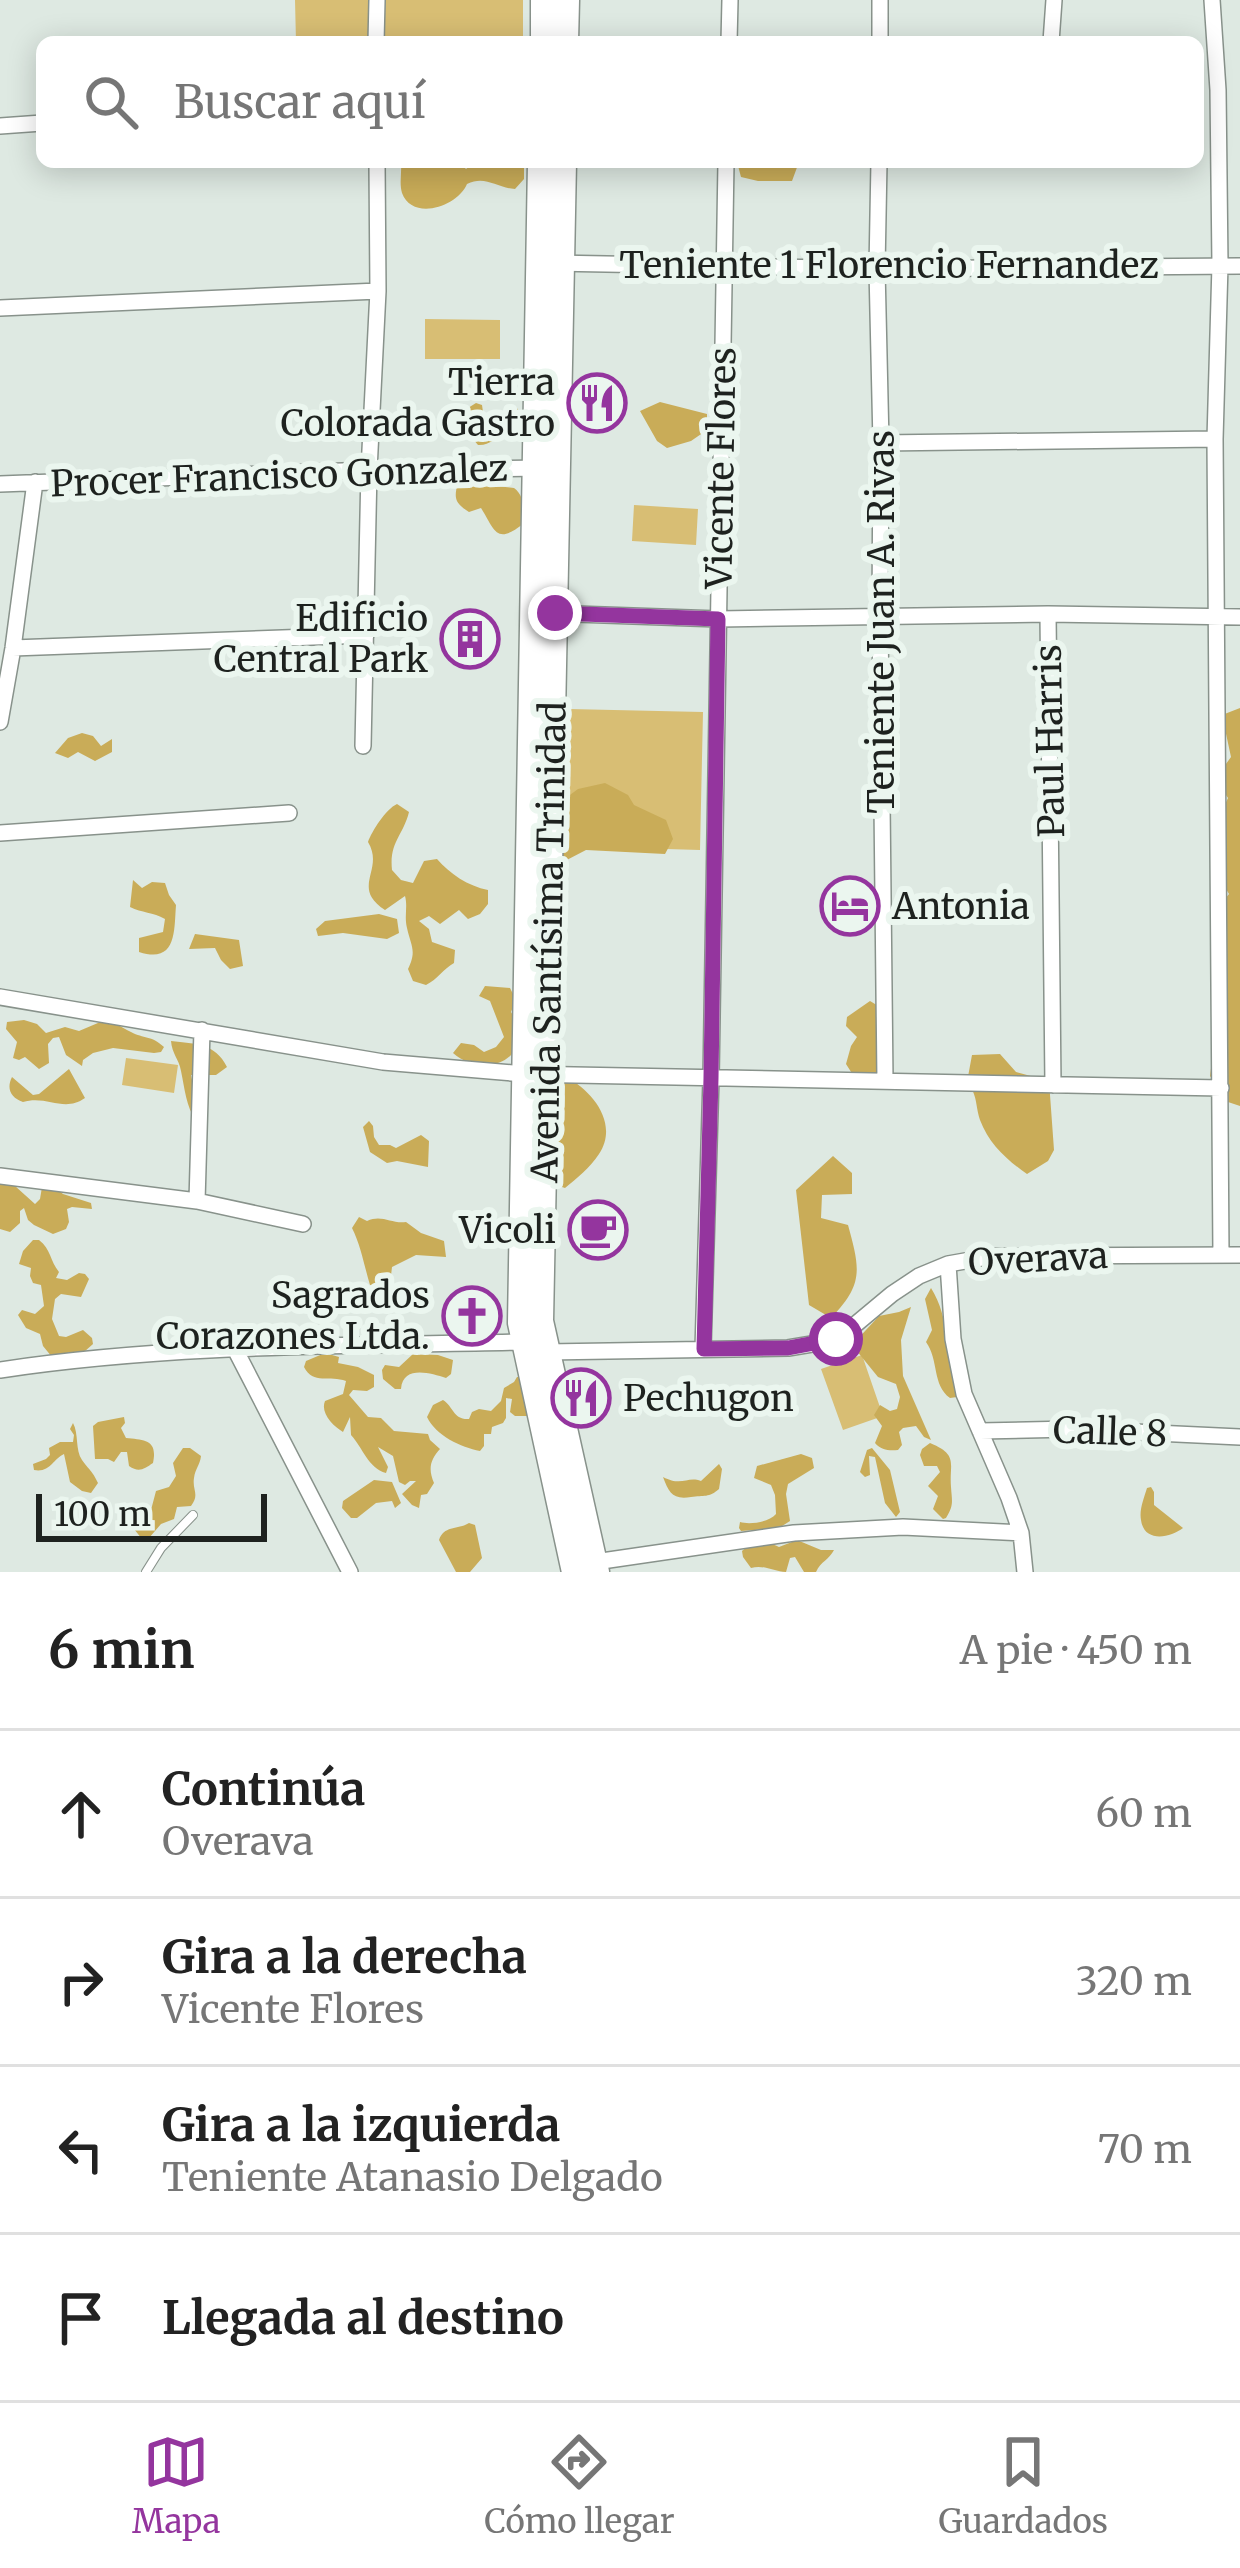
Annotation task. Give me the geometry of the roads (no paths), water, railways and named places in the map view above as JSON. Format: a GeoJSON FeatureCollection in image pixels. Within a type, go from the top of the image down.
{"type":"FeatureCollection","features":[{"type":"Feature","properties":{"kind":"main road"},"geometry":{"type":"LineString","coordinates":[[542,36],[543,0]]}},
{"type":"Feature","properties":{"kind":"main road"},"geometry":{"type":"LineString","coordinates":[[566,36],[567,0]]}},
{"type":"Feature","properties":{"kind":"main road","name":"Avenida Santísima Trinidad"},"geometry":{"type":"LineString","coordinates":[[541,168],[550,263],[535,1075],[541,1321],[535,1347],[588,1569]]}},
{"type":"Feature","properties":{"kind":"main road","name":"Avenida Santísima Trinidad"},"geometry":{"type":"LineString","coordinates":[[550,263],[563,168]]}},
{"type":"Feature","properties":{"kind":"street"},"geometry":{"type":"LineString","coordinates":[[376,0],[376,36]]}},
{"type":"Feature","properties":{"kind":"street"},"geometry":{"type":"LineString","coordinates":[[729,36],[730,0]]}},
{"type":"Feature","properties":{"kind":"street"},"geometry":{"type":"LineString","coordinates":[[880,0],[880,36]]}},
{"type":"Feature","properties":{"kind":"street"},"geometry":{"type":"LineString","coordinates":[[1051,36],[1054,0]]}},
{"type":"Feature","properties":{"kind":"street"},"geometry":{"type":"LineString","coordinates":[[1212,0],[1220,266],[1215,439],[1221,1255]]}},
{"type":"Feature","properties":{"kind":"street"},"geometry":{"type":"LineString","coordinates":[[1204,90],[1218,90]]}},
{"type":"Feature","properties":{"kind":"street"},"geometry":{"type":"LineString","coordinates":[[0,126],[36,123]]}},
{"type":"Feature","properties":{"kind":"street"},"geometry":{"type":"LineString","coordinates":[[363,746],[378,291],[376,168]]}},
{"type":"Feature","properties":{"kind":"street","name":"Vicente Flores"},"geometry":{"type":"LineString","coordinates":[[704,1349],[726,168]]}},
{"type":"Feature","properties":{"kind":"street","name":"Teniente Juan A. Rivas"},"geometry":{"type":"LineString","coordinates":[[879,168],[885,1081]]}},
{"type":"Feature","properties":{"kind":"street","name":"Teniente 1 Florencio Fernandez"},"geometry":{"type":"LineString","coordinates":[[550,263],[877,269],[1240,266]]}},
{"type":"Feature","properties":{"kind":"street"},"geometry":{"type":"LineString","coordinates":[[0,308],[378,291]]}},
{"type":"Feature","properties":{"kind":"street"},"geometry":{"type":"LineString","coordinates":[[881,443],[1215,439]]}},
{"type":"Feature","properties":{"kind":"street","name":"Procer Francisco Gonzalez"},"geometry":{"type":"LineString","coordinates":[[0,484],[546,468]]}},
{"type":"Feature","properties":{"kind":"street"},"geometry":{"type":"LineString","coordinates":[[0,722],[35,482]]}},
{"type":"Feature","properties":{"kind":"street"},"geometry":{"type":"LineString","coordinates":[[544,613],[718,619],[1240,616]]}},
{"type":"Feature","properties":{"kind":"street","name":"Paul Harris"},"geometry":{"type":"LineString","coordinates":[[1048,614],[1053,1084]]}},
{"type":"Feature","properties":{"kind":"street"},"geometry":{"type":"LineString","coordinates":[[13,648],[366,635]]}},
{"type":"Feature","properties":{"kind":"street"},"geometry":{"type":"LineString","coordinates":[[0,833],[289,813]]}},
{"type":"Feature","properties":{"kind":"street"},"geometry":{"type":"LineString","coordinates":[[0,997],[383,1062],[535,1075],[1222,1088]]}},
{"type":"Feature","properties":{"kind":"street"},"geometry":{"type":"LineString","coordinates":[[197,1202],[202,1030]]}},
{"type":"Feature","properties":{"kind":"street"},"geometry":{"type":"LineString","coordinates":[[0,1176],[197,1202],[303,1224]]}},
{"type":"Feature","properties":{"kind":"street","name":"Overava"},"geometry":{"type":"LineString","coordinates":[[0,1370],[235,1349],[788,1348],[836,1339],[892,1294],[947,1264],[993,1256],[1240,1255]]}},
{"type":"Feature","properties":{"kind":"street"},"geometry":{"type":"LineString","coordinates":[[947,1264],[953,1339],[964,1394],[1021,1533],[1025,1572]]}},
{"type":"Feature","properties":{"kind":"street"},"geometry":{"type":"LineString","coordinates":[[235,1349],[350,1572]]}},
{"type":"Feature","properties":{"kind":"street","name":"Calle 8"},"geometry":{"type":"LineString","coordinates":[[980,1431],[1071,1429],[1240,1437]]}},
{"type":"Feature","properties":{"kind":"street"},"geometry":{"type":"LineString","coordinates":[[588,1569],[794,1533],[903,1527],[1021,1533]]}},
{"type":"Feature","properties":{"kind":"lane"},"geometry":{"type":"LineString","coordinates":[[146,1572],[161,1548],[193,1515]]}},
{"type":"Feature","properties":{"kind":"place","name":"Tierra Colorada Gastro"},"geometry":{"type":"Point","coordinates":[597,403]}},
{"type":"Feature","properties":{"kind":"place","name":"Edificio Central Park"},"geometry":{"type":"Point","coordinates":[470,639]}},
{"type":"Feature","properties":{"kind":"place","name":"Antonia"},"geometry":{"type":"Point","coordinates":[850,906]}},
{"type":"Feature","properties":{"kind":"place","name":"Vicoli"},"geometry":{"type":"Point","coordinates":[598,1230]}},
{"type":"Feature","properties":{"kind":"place","name":"Sagrados Corazones Ltda."},"geometry":{"type":"Point","coordinates":[472,1316]}},
{"type":"Feature","properties":{"kind":"place","name":"Pechugon"},"geometry":{"type":"Point","coordinates":[581,1398]}}]}
